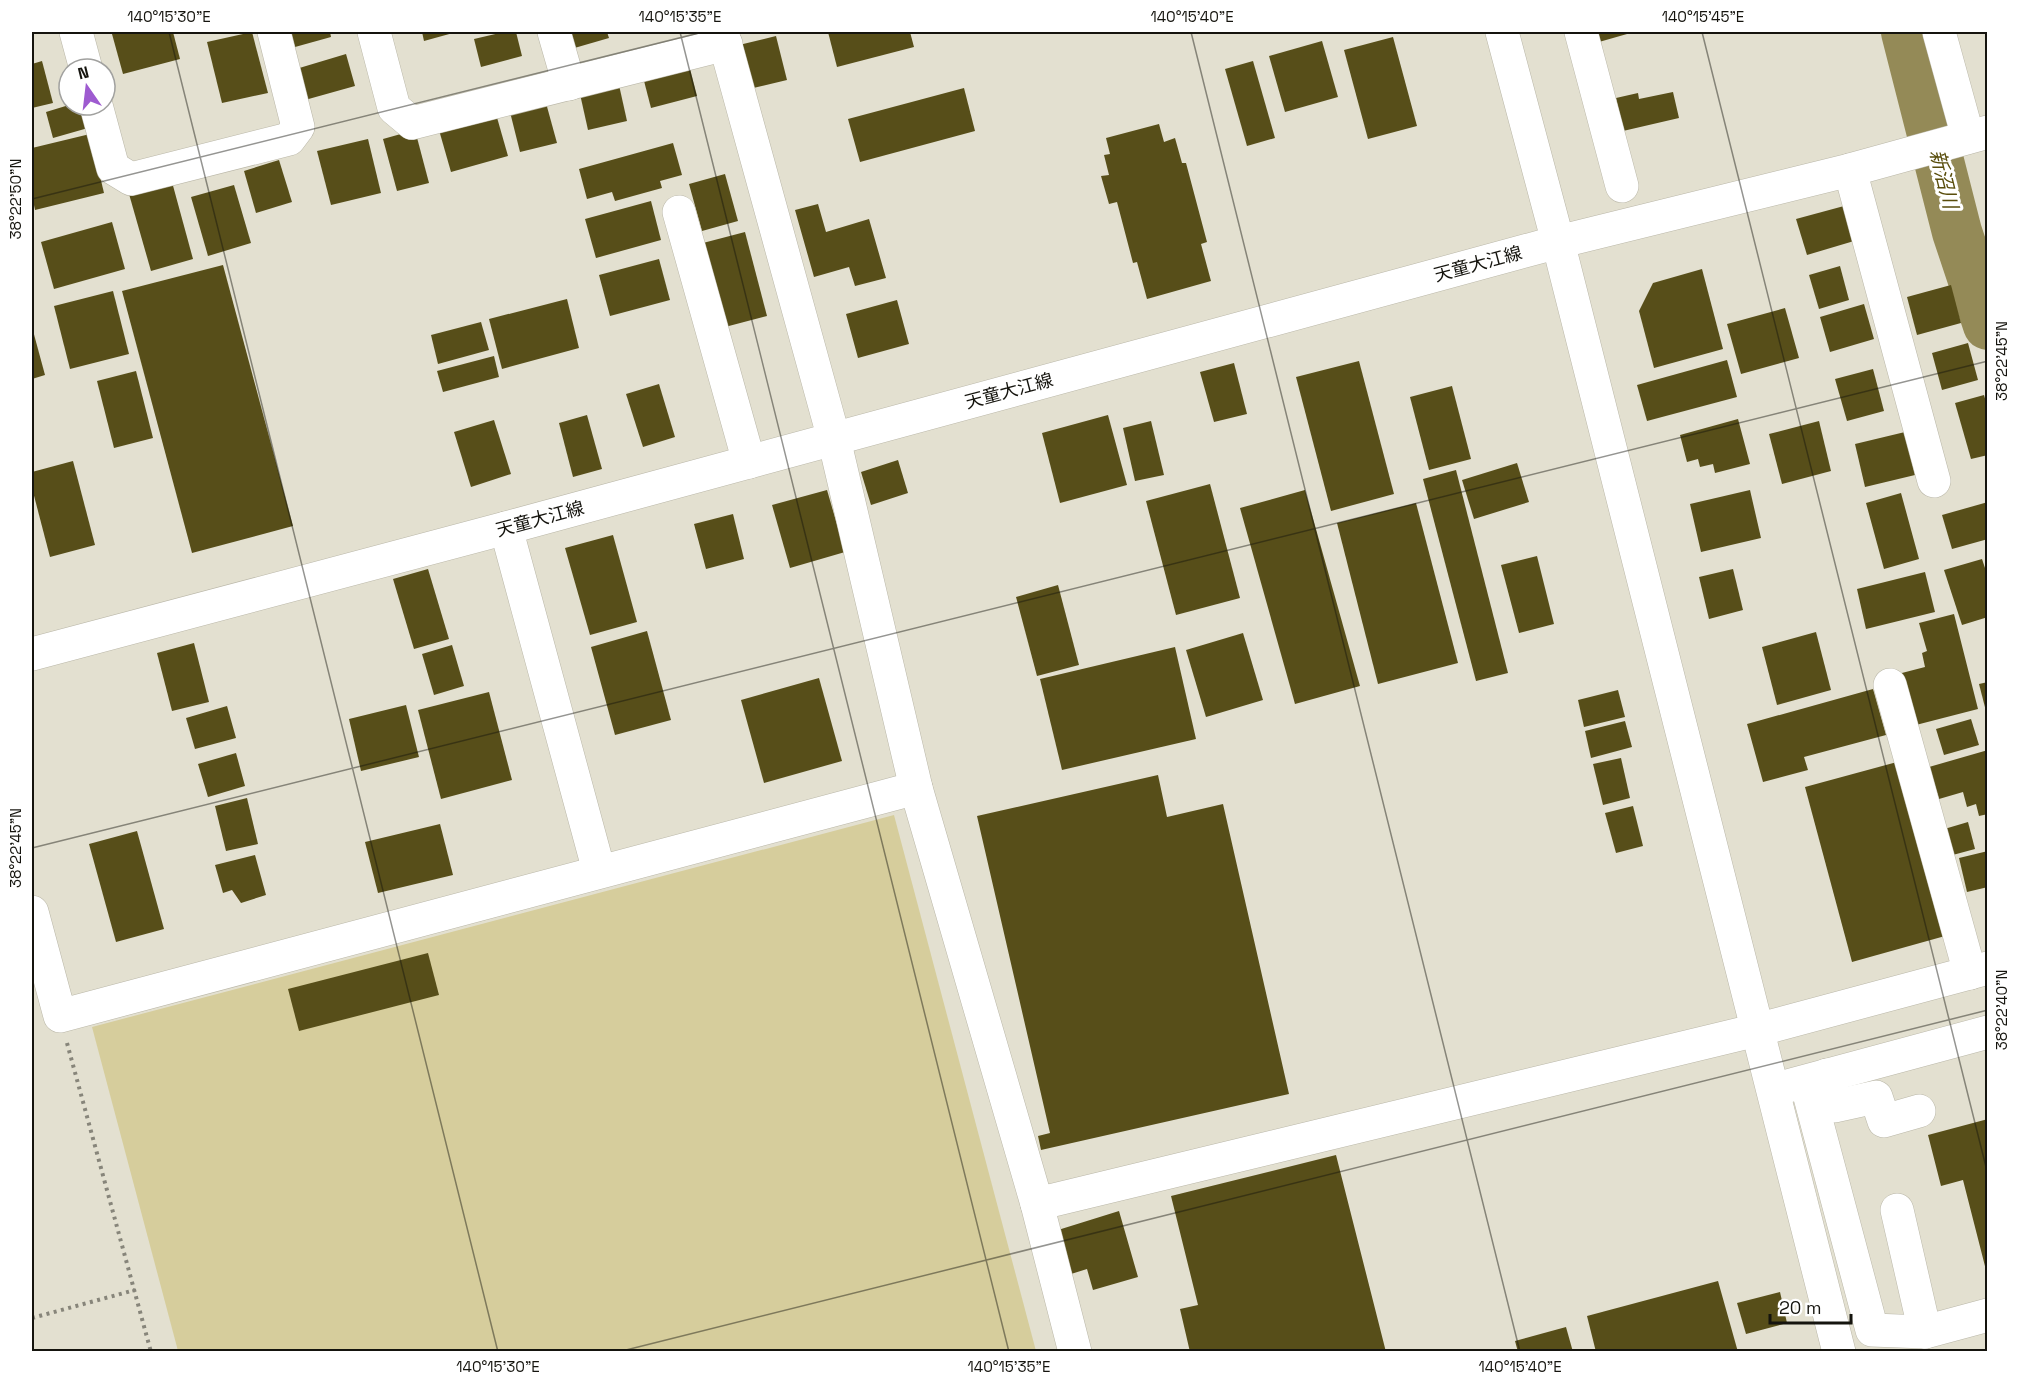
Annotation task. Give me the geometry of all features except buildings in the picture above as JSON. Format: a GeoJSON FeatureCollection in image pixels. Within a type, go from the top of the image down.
{"type":"FeatureCollection","features":[{"type":"Feature","properties":{"kind":"street"},"geometry":{"type":"LineString","coordinates":[[76,32],[83,57]]}},
{"type":"Feature","properties":{"kind":"street"},"geometry":{"type":"LineString","coordinates":[[99,117],[113,168],[130,179],[289,139],[298,127],[274,32]]}},
{"type":"Feature","properties":{"kind":"street"},"geometry":{"type":"LineString","coordinates":[[374,32],[394,108],[412,123],[569,84],[724,38],[834,439],[916,788],[1037,1204],[1075,1352]]}},
{"type":"Feature","properties":{"kind":"street"},"geometry":{"type":"LineString","coordinates":[[554,32],[569,84]]}},
{"type":"Feature","properties":{"kind":"street"},"geometry":{"type":"LineString","coordinates":[[1502,32],[1558,242],[1838,1346],[1872,1330],[1925,1332],[1988,1315]]}},
{"type":"Feature","properties":{"kind":"street"},"geometry":{"type":"LineString","coordinates":[[1581,32],[1622,186]]}},
{"type":"Feature","properties":{"kind":"street"},"geometry":{"type":"LineString","coordinates":[[1939,32],[1978,135]]}},
{"type":"Feature","properties":{"kind":"street","name":"天童大江線"},"geometry":{"type":"LineString","coordinates":[[32,654],[506,528],[1558,242],[1850,170],[1978,135]]}},
{"type":"Feature","properties":{"kind":"street"},"geometry":{"type":"LineString","coordinates":[[1850,170],[1934,481]]}},
{"type":"Feature","properties":{"kind":"street"},"geometry":{"type":"LineString","coordinates":[[679,212],[749,462]]}},
{"type":"Feature","properties":{"kind":"street"},"geometry":{"type":"LineString","coordinates":[[506,528],[599,871]]}},
{"type":"Feature","properties":{"kind":"street"},"geometry":{"type":"LineString","coordinates":[[1037,1204],[1756,1030],[1979,971],[1890,686]]}},
{"type":"Feature","properties":{"kind":"street"},"geometry":{"type":"LineString","coordinates":[[32,912],[60,1016],[916,788]]}},
{"type":"Feature","properties":{"kind":"street"},"geometry":{"type":"LineString","coordinates":[[1773,1090],[1988,1032]]}},
{"type":"Feature","properties":{"kind":"street"},"geometry":{"type":"LineString","coordinates":[[1817,1078],[1835,1106],[1876,1097],[1884,1121],[1919,1111]]}},
{"type":"Feature","properties":{"kind":"street"},"geometry":{"type":"LineString","coordinates":[[1817,1078],[1872,1330]]}},
{"type":"Feature","properties":{"kind":"street"},"geometry":{"type":"LineString","coordinates":[[1897,1210],[1925,1332]]}},
{"type":"Feature","properties":{"kind":"path"},"geometry":{"type":"LineString","coordinates":[[60,1016],[151,1352]]}},
{"type":"Feature","properties":{"kind":"path"},"geometry":{"type":"LineString","coordinates":[[32,1318],[135,1290]]}},
{"type":"Feature","properties":{"kind":"shaded area"},"geometry":{"type":"Polygon","coordinates":[[[894,815],[1036,1351],[178,1351],[92,1027],[894,815]]]}},
{"type":"Feature","properties":{"kind":"waterway","name":"新沼川"},"geometry":{"type":"LineString","coordinates":[[1906,32],[1957,232],[1988,325]]}}]}
